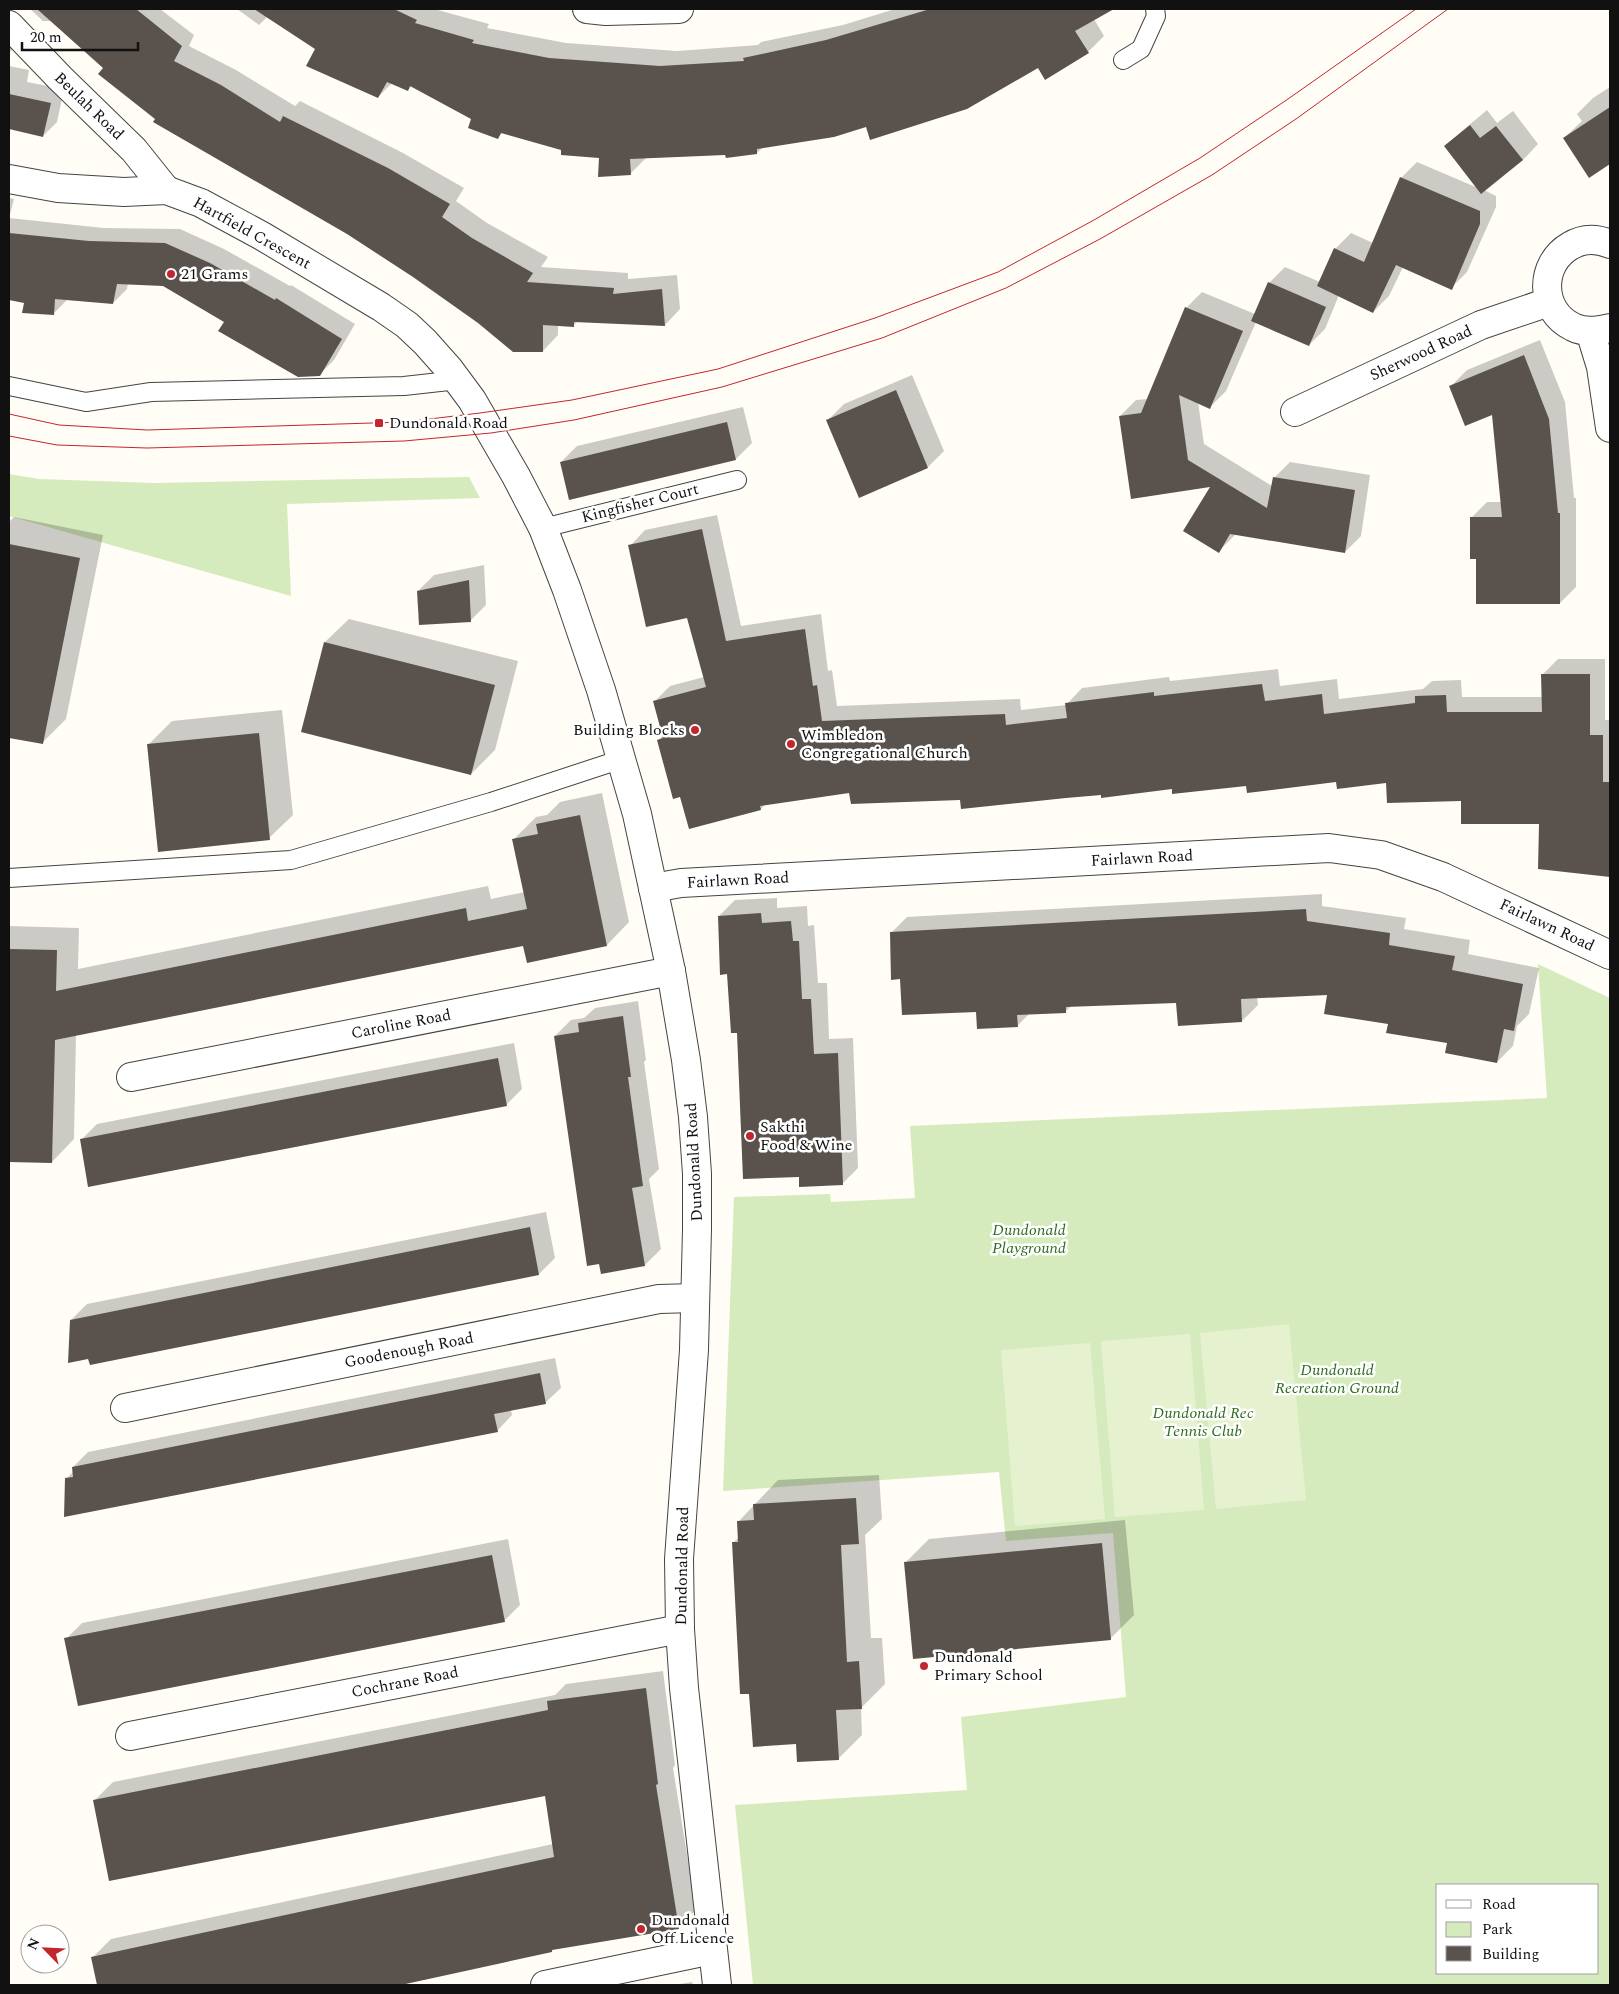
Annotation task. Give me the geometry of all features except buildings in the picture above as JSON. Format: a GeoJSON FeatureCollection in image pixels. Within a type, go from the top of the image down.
{"type":"FeatureCollection","features":[{"type":"Feature","properties":{"kind":"street"},"geometry":{"type":"LineString","coordinates":[[587,9],[606,11],[679,9]]}},
{"type":"Feature","properties":{"kind":"street","name":"Beulah Road"},"geometry":{"type":"LineString","coordinates":[[9,25],[134,150],[166,190]]}},
{"type":"Feature","properties":{"kind":"street","name":"Hartfield Crescent"},"geometry":{"type":"LineString","coordinates":[[9,179],[58,188],[124,192],[166,190],[201,203],[253,231],[381,306],[426,342],[458,380]]}},
{"type":"Feature","properties":{"kind":"street"},"geometry":{"type":"LineString","coordinates":[[1610,244],[1600,239],[1579,241],[1561,251],[1550,266],[1546,284],[1550,302],[1558,317],[1573,327],[1600,329],[1601,367],[1610,428]]}},
{"type":"Feature","properties":{"kind":"street","name":"Sherwood Road"},"geometry":{"type":"LineString","coordinates":[[1295,412],[1481,325],[1550,302]]}},
{"type":"Feature","properties":{"kind":"street","name":"Dundonald Road"},"geometry":{"type":"LineString","coordinates":[[458,380],[480,413],[543,528],[602,690],[622,759],[654,888],[671,971],[686,1060],[693,1117],[697,1201],[694,1350],[679,1559],[680,1629],[684,1688],[717,1985]]}},
{"type":"Feature","properties":{"kind":"street","name":"Fairlawn Road"},"geometry":{"type":"LineString","coordinates":[[654,888],[681,883],[1329,848],[1381,855],[1443,877],[1610,955]]}},
{"type":"Feature","properties":{"kind":"street","name":"Caroline Road"},"geometry":{"type":"LineString","coordinates":[[131,1077],[671,971]]}},
{"type":"Feature","properties":{"kind":"street","name":"Goodenough Road"},"geometry":{"type":"LineString","coordinates":[[125,1408],[659,1299],[695,1298]]}},
{"type":"Feature","properties":{"kind":"street","name":"Cochrane Road"},"geometry":{"type":"LineString","coordinates":[[130,1736],[680,1629]]}},
{"type":"Feature","properties":{"kind":"street"},"geometry":{"type":"LineString","coordinates":[[545,1985],[712,1950]]}},
{"type":"Feature","properties":{"kind":"lane"},"geometry":{"type":"LineString","coordinates":[[1122,60],[1141,50],[1156,16],[1155,9]]}},
{"type":"Feature","properties":{"kind":"lane"},"geometry":{"type":"LineString","coordinates":[[9,386],[86,402],[151,392],[404,386],[458,380]]}},
{"type":"Feature","properties":{"kind":"lane","name":"Kingfisher Court"},"geometry":{"type":"LineString","coordinates":[[543,528],[737,480]]}},
{"type":"Feature","properties":{"kind":"lane"},"geometry":{"type":"LineString","coordinates":[[9,878],[291,860],[491,802],[622,759]]}},
{"type":"Feature","properties":{"kind":"green space"},"geometry":{"type":"Polygon","coordinates":[[[9,474],[39,479],[155,483],[469,477],[480,498],[287,504],[291,596],[9,516],[9,474]]]}},
{"type":"Feature","properties":{"kind":"green space","name":"Dundonald Recreation Ground"},"geometry":{"type":"Polygon","coordinates":[[[1538,964],[1610,998],[1610,1985],[753,1985],[735,1805],[967,1790],[961,1717],[1126,1697],[1113,1533],[1006,1541],[999,1472],[723,1491],[734,1197],[830,1194],[831,1202],[915,1198],[910,1126],[1547,1098],[1538,964]]]}},
{"type":"Feature","properties":{"kind":"green space"},"geometry":{"type":"Polygon","coordinates":[[[1289,1324],[1306,1500],[1216,1509],[1200,1333],[1289,1324]]]}},
{"type":"Feature","properties":{"kind":"green space"},"geometry":{"type":"Polygon","coordinates":[[[1190,1334],[1204,1510],[1115,1517],[1101,1341],[1190,1334]]]}},
{"type":"Feature","properties":{"kind":"green space"},"geometry":{"type":"Polygon","coordinates":[[[1090,1343],[1105,1519],[1015,1526],[1001,1350],[1090,1343]]]}},
{"type":"Feature","properties":{"kind":"tram line"},"geometry":{"type":"LineString","coordinates":[[9,414],[59,425],[147,430],[404,422],[572,400],[718,369],[875,318],[998,272],[1094,220],[1200,158],[1416,9]]}},
{"type":"Feature","properties":{"kind":"tram line"},"geometry":{"type":"LineString","coordinates":[[9,436],[57,445],[147,448],[404,441],[491,433],[574,420],[722,387],[882,338],[1006,288],[1100,239],[1212,175],[1296,119],[1448,9]]}},
{"type":"Feature","properties":{"kind":"place","name":"21 Grams"},"geometry":{"type":"Point","coordinates":[171,274]}},
{"type":"Feature","properties":{"kind":"place","name":"Dundonald Road"},"geometry":{"type":"Point","coordinates":[379,423]}},
{"type":"Feature","properties":{"kind":"place","name":"Building Blocks"},"geometry":{"type":"Point","coordinates":[695,730]}},
{"type":"Feature","properties":{"kind":"place","name":"Wimbledon Congregational Church"},"geometry":{"type":"Point","coordinates":[791,744]}},
{"type":"Feature","properties":{"kind":"place","name":"Sakthi Food & Wine"},"geometry":{"type":"Point","coordinates":[750,1136]}},
{"type":"Feature","properties":{"kind":"place","name":"Dundonald Primary School"},"geometry":{"type":"Point","coordinates":[924,1666]}},
{"type":"Feature","properties":{"kind":"place","name":"Dundonald Off Licence"},"geometry":{"type":"Point","coordinates":[641,1929]}},
{"type":"Feature","properties":{"kind":"park label","name":"Dundonald Playground"},"geometry":{"type":"Point","coordinates":[1029,1239]}},
{"type":"Feature","properties":{"kind":"park label","name":"Dundonald Rec Tennis Club"},"geometry":{"type":"Point","coordinates":[1203,1422]}}]}
